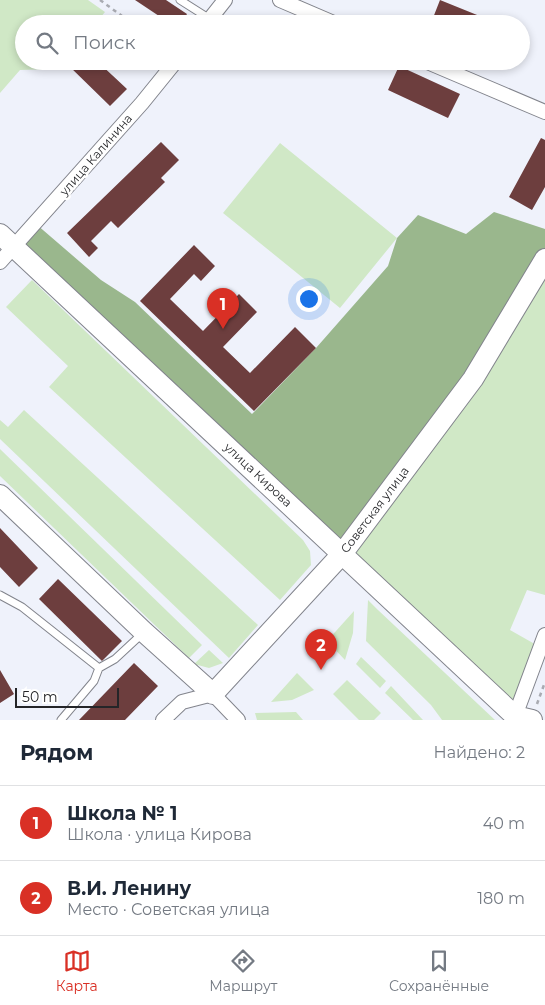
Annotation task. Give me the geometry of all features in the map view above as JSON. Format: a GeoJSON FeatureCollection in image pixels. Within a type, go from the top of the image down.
{"type":"FeatureCollection","features":[{"type":"Feature","properties":{"kind":"street"},"geometry":{"type":"LineString","coordinates":[[213,15],[225,0]]}},
{"type":"Feature","properties":{"kind":"street"},"geometry":{"type":"LineString","coordinates":[[280,0],[315,15]]}},
{"type":"Feature","properties":{"kind":"street","name":"улица Калинина"},"geometry":{"type":"LineString","coordinates":[[5,248],[142,103],[169,70]]}},
{"type":"Feature","properties":{"kind":"street"},"geometry":{"type":"LineString","coordinates":[[446,70],[545,112]]}},
{"type":"Feature","properties":{"kind":"street","name":"улица Кирова"},"geometry":{"type":"LineString","coordinates":[[5,248],[342,554],[524,715]]}},
{"type":"Feature","properties":{"kind":"street","name":"Советская улица"},"geometry":{"type":"LineString","coordinates":[[214,694],[342,554],[473,379],[545,259]]}},
{"type":"Feature","properties":{"kind":"street"},"geometry":{"type":"LineString","coordinates":[[0,495],[144,632],[214,694],[238,720]]}},
{"type":"Feature","properties":{"kind":"street"},"geometry":{"type":"LineString","coordinates":[[524,715],[545,635]]}},
{"type":"Feature","properties":{"kind":"street"},"geometry":{"type":"LineString","coordinates":[[163,720],[182,702],[214,694]]}},
{"type":"Feature","properties":{"kind":"lane"},"geometry":{"type":"LineString","coordinates":[[180,0],[199,15]]}},
{"type":"Feature","properties":{"kind":"lane"},"geometry":{"type":"LineString","coordinates":[[0,595],[22,607],[99,668]]}},
{"type":"Feature","properties":{"kind":"lane"},"geometry":{"type":"LineString","coordinates":[[61,720],[94,681],[99,668],[114,659],[144,632]]}},
{"type":"Feature","properties":{"kind":"path"},"geometry":{"type":"LineString","coordinates":[[100,0],[121,15]]}},
{"type":"Feature","properties":{"kind":"path"},"geometry":{"type":"LineString","coordinates":[[524,715],[545,682]]}},
{"type":"Feature","properties":{"kind":"green space"},"geometry":{"type":"Polygon","coordinates":[[[0,0],[88,0],[105,12],[102,15],[15,15],[15,70],[20,70],[0,93],[0,0]]]}},
{"type":"Feature","properties":{"kind":"green space"},"geometry":{"type":"Polygon","coordinates":[[[280,143],[397,238],[340,308],[223,213],[280,143]]]}},
{"type":"Feature","properties":{"kind":"green space"},"geometry":{"type":"Polygon","coordinates":[[[494,212],[545,229],[545,259],[342,554],[14,247],[36,224],[101,280],[135,302],[252,414],[316,348],[388,266],[397,238],[418,215],[466,234],[494,212]]]}},
{"type":"Feature","properties":{"kind":"green space"},"geometry":{"type":"Polygon","coordinates":[[[545,259],[545,595],[527,590],[510,630],[540,647],[515,716],[342,554],[545,259]]]}},
{"type":"Feature","properties":{"kind":"green space"},"geometry":{"type":"Polygon","coordinates":[[[32,280],[303,540],[310,551],[311,565],[280,600],[49,387],[68,366],[6,307],[32,280]]]}},
{"type":"Feature","properties":{"kind":"green space"},"geometry":{"type":"Polygon","coordinates":[[[24,410],[258,625],[229,658],[0,439],[0,420],[8,427],[24,410]]]}},
{"type":"Feature","properties":{"kind":"green space"},"geometry":{"type":"Polygon","coordinates":[[[0,449],[202,645],[189,658],[0,476],[0,449]]]}},
{"type":"Feature","properties":{"kind":"green space"},"geometry":{"type":"Polygon","coordinates":[[[368,600],[495,720],[442,720],[431,705],[366,641],[368,600]]]}},
{"type":"Feature","properties":{"kind":"green space"},"geometry":{"type":"Polygon","coordinates":[[[354,611],[353,633],[345,660],[327,641],[354,611]]]}},
{"type":"Feature","properties":{"kind":"green space"},"geometry":{"type":"Polygon","coordinates":[[[209,650],[223,663],[209,668],[194,664],[209,650]]]}},
{"type":"Feature","properties":{"kind":"green space"},"geometry":{"type":"Polygon","coordinates":[[[361,657],[386,681],[380,688],[356,664],[361,657]]]}},
{"type":"Feature","properties":{"kind":"green space"},"geometry":{"type":"Polygon","coordinates":[[[297,673],[314,690],[292,700],[271,702],[297,673]]]}},
{"type":"Feature","properties":{"kind":"green space"},"geometry":{"type":"Polygon","coordinates":[[[347,680],[381,713],[374,720],[359,720],[333,694],[347,680]]]}},
{"type":"Feature","properties":{"kind":"green space"},"geometry":{"type":"Polygon","coordinates":[[[391,686],[423,720],[413,720],[385,693],[391,686]]]}},
{"type":"Feature","properties":{"kind":"green space"},"geometry":{"type":"Polygon","coordinates":[[[296,712],[303,720],[257,720],[255,713],[296,712]]]}},
{"type":"Feature","properties":{"kind":"building"},"geometry":{"type":"Polygon","coordinates":[[[135,0],[166,0],[187,14],[186,15],[158,15],[135,0]]]}},
{"type":"Feature","properties":{"kind":"building"},"geometry":{"type":"Polygon","coordinates":[[[440,0],[477,15],[434,15],[440,0]]]}},
{"type":"Feature","properties":{"kind":"building"},"geometry":{"type":"Polygon","coordinates":[[[73,70],[107,70],[127,89],[110,106],[73,70]]]}},
{"type":"Feature","properties":{"kind":"building"},"geometry":{"type":"Polygon","coordinates":[[[397,70],[408,70],[460,94],[448,118],[388,90],[397,70]]]}},
{"type":"Feature","properties":{"kind":"building"},"geometry":{"type":"Polygon","coordinates":[[[541,138],[545,140],[545,187],[532,210],[509,197],[541,138]]]}},
{"type":"Feature","properties":{"kind":"building"},"geometry":{"type":"Polygon","coordinates":[[[161,142],[179,160],[161,178],[165,182],[118,228],[111,221],[91,241],[98,248],[89,257],[67,233],[161,142]]]}},
{"type":"Feature","properties":{"kind":"building"},"geometry":{"type":"Polygon","coordinates":[[[194,245],[215,266],[201,281],[194,274],[170,299],[203,331],[239,294],[257,312],[223,347],[250,373],[295,327],[316,348],[254,411],[140,301],[194,245]]]}},
{"type":"Feature","properties":{"kind":"building"},"geometry":{"type":"Polygon","coordinates":[[[0,528],[38,568],[19,587],[0,567],[0,528]]]}},
{"type":"Feature","properties":{"kind":"building"},"geometry":{"type":"Polygon","coordinates":[[[58,579],[122,641],[102,661],[39,599],[58,579]]]}},
{"type":"Feature","properties":{"kind":"building"},"geometry":{"type":"Polygon","coordinates":[[[134,663],[158,686],[125,720],[79,720],[134,663]]]}},
{"type":"Feature","properties":{"kind":"building"},"geometry":{"type":"Polygon","coordinates":[[[0,670],[14,694],[0,703],[0,670]]]}},
{"type":"Feature","properties":{"kind":"place","name":"Школа № 1"},"geometry":{"type":"Point","coordinates":[223,329]}},
{"type":"Feature","properties":{"kind":"place","name":"В.И. Ленину"},"geometry":{"type":"Point","coordinates":[321,670]}}]}
